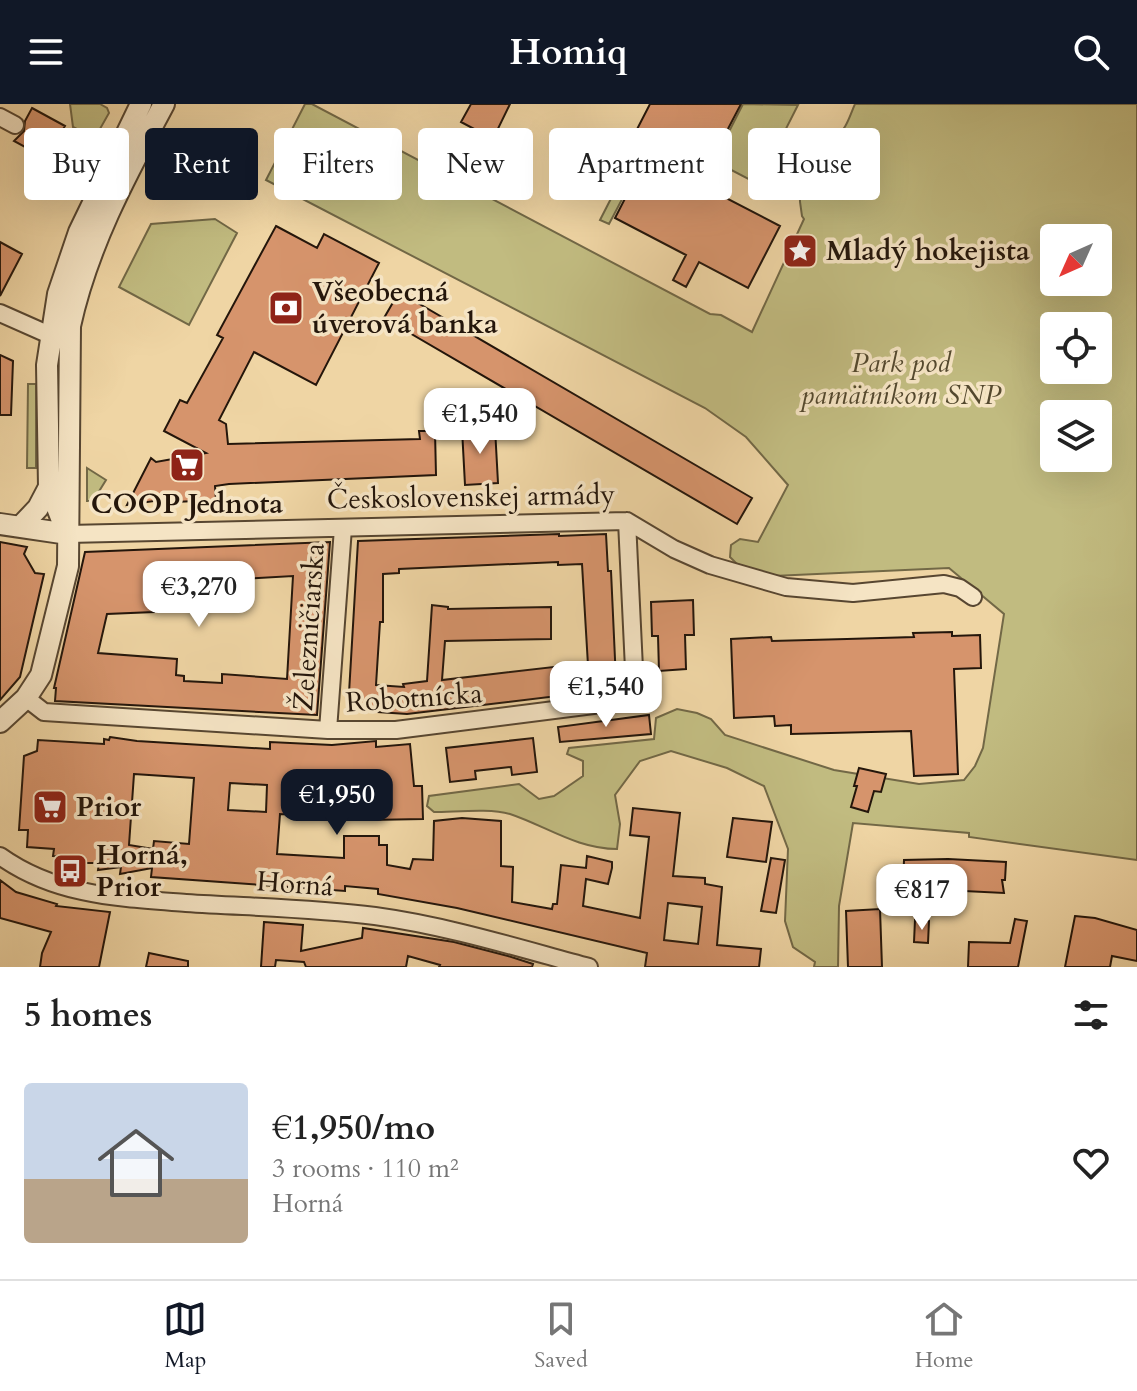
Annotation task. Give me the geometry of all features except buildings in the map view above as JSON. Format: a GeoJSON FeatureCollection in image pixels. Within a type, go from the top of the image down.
{"type":"FeatureCollection","features":[{"type":"Feature","properties":{"kind":"street"},"geometry":{"type":"LineString","coordinates":[[0,722],[26,698],[41,675],[68,566],[58,294],[79,232],[141,104]]}},
{"type":"Feature","properties":{"kind":"street"},"geometry":{"type":"LineString","coordinates":[[68,534],[49,487],[47,365],[70,326],[96,239],[164,104]]}},
{"type":"Feature","properties":{"kind":"street"},"geometry":{"type":"LineString","coordinates":[[0,313],[60,340]]}},
{"type":"Feature","properties":{"kind":"street"},"geometry":{"type":"LineString","coordinates":[[10,526],[38,508],[49,487]]}},
{"type":"Feature","properties":{"kind":"street","name":"Československej armády"},"geometry":{"type":"LineString","coordinates":[[10,526],[68,534],[627,521],[674,549],[710,565],[786,587],[853,593],[944,584],[960,588],[973,597]]}},
{"type":"Feature","properties":{"kind":"street","name":"Robotnícka"},"geometry":{"type":"LineString","coordinates":[[26,698],[44,712],[328,730],[396,730],[625,701],[635,690],[627,521]]}},
{"type":"Feature","properties":{"kind":"street","name":"Železničiarska"},"geometry":{"type":"LineString","coordinates":[[328,730],[343,528]]}},
{"type":"Feature","properties":{"kind":"street","name":"Horná"},"geometry":{"type":"LineString","coordinates":[[0,856],[39,879],[75,891],[148,900],[373,916],[466,933],[587,967]]}},
{"type":"Feature","properties":{"kind":"green space"},"geometry":{"type":"Polygon","coordinates":[[[70,104],[100,104],[107,108],[109,113],[101,128],[73,127],[70,104]]]}},
{"type":"Feature","properties":{"kind":"green space","name":"Park pod pamätníkom SNP"},"geometry":{"type":"Polygon","coordinates":[[[305,104],[312,104],[357,128],[293,128],[305,104]]]}},
{"type":"Feature","properties":{"kind":"green space"},"geometry":{"type":"Polygon","coordinates":[[[743,104],[798,105],[786,128],[748,128],[748,179],[732,170],[731,128],[743,104]]]}},
{"type":"Feature","properties":{"kind":"green space","name":"Park pod pamätníkom SNP"},"geometry":{"type":"Polygon","coordinates":[[[855,104],[1137,104],[1137,860],[969,837],[969,833],[853,823],[839,906],[838,967],[814,967],[815,962],[793,947],[785,921],[788,849],[764,786],[727,768],[671,751],[640,761],[615,795],[620,824],[617,849],[575,841],[502,812],[434,812],[427,806],[429,796],[519,784],[539,799],[554,796],[583,776],[583,761],[567,754],[569,748],[654,739],[656,718],[677,709],[711,719],[725,735],[834,770],[919,784],[964,780],[975,766],[983,748],[1004,614],[949,568],[773,576],[737,564],[730,557],[731,545],[740,539],[758,542],[788,485],[746,437],[705,408],[305,200],[402,200],[402,151],[418,160],[418,200],[494,200],[710,314],[721,315],[752,332],[804,219],[800,200],[880,200],[880,128],[844,128],[855,104]]]}},
{"type":"Feature","properties":{"kind":"green space","name":"Park pod pamätníkom SNP"},"geometry":{"type":"Polygon","coordinates":[[[274,164],[274,184],[266,180],[274,164]]]}},
{"type":"Feature","properties":{"kind":"green space"},"geometry":{"type":"Polygon","coordinates":[[[610,200],[622,200],[609,224],[600,220],[610,200]]]}},
{"type":"Feature","properties":{"kind":"green space"},"geometry":{"type":"Polygon","coordinates":[[[215,219],[237,233],[189,325],[119,287],[151,224],[215,219]]]}},
{"type":"Feature","properties":{"kind":"green space"},"geometry":{"type":"Polygon","coordinates":[[[28,384],[36,384],[36,468],[27,468],[28,384]]]}},
{"type":"Feature","properties":{"kind":"green space"},"geometry":{"type":"Polygon","coordinates":[[[87,468],[106,480],[93,501],[87,501],[87,468]]]}},
{"type":"Feature","properties":{"kind":"place","name":"Mladý hokejista"},"geometry":{"type":"Point","coordinates":[800,251]}},
{"type":"Feature","properties":{"kind":"place","name":"Všeobecná úverová banka"},"geometry":{"type":"Point","coordinates":[286,308]}},
{"type":"Feature","properties":{"kind":"place","name":"COOP Jednota"},"geometry":{"type":"Point","coordinates":[187,465]}},
{"type":"Feature","properties":{"kind":"place","name":"Prior"},"geometry":{"type":"Point","coordinates":[50,807]}},
{"type":"Feature","properties":{"kind":"place","name":"Horná, Prior"},"geometry":{"type":"Point","coordinates":[70,871]}}]}
